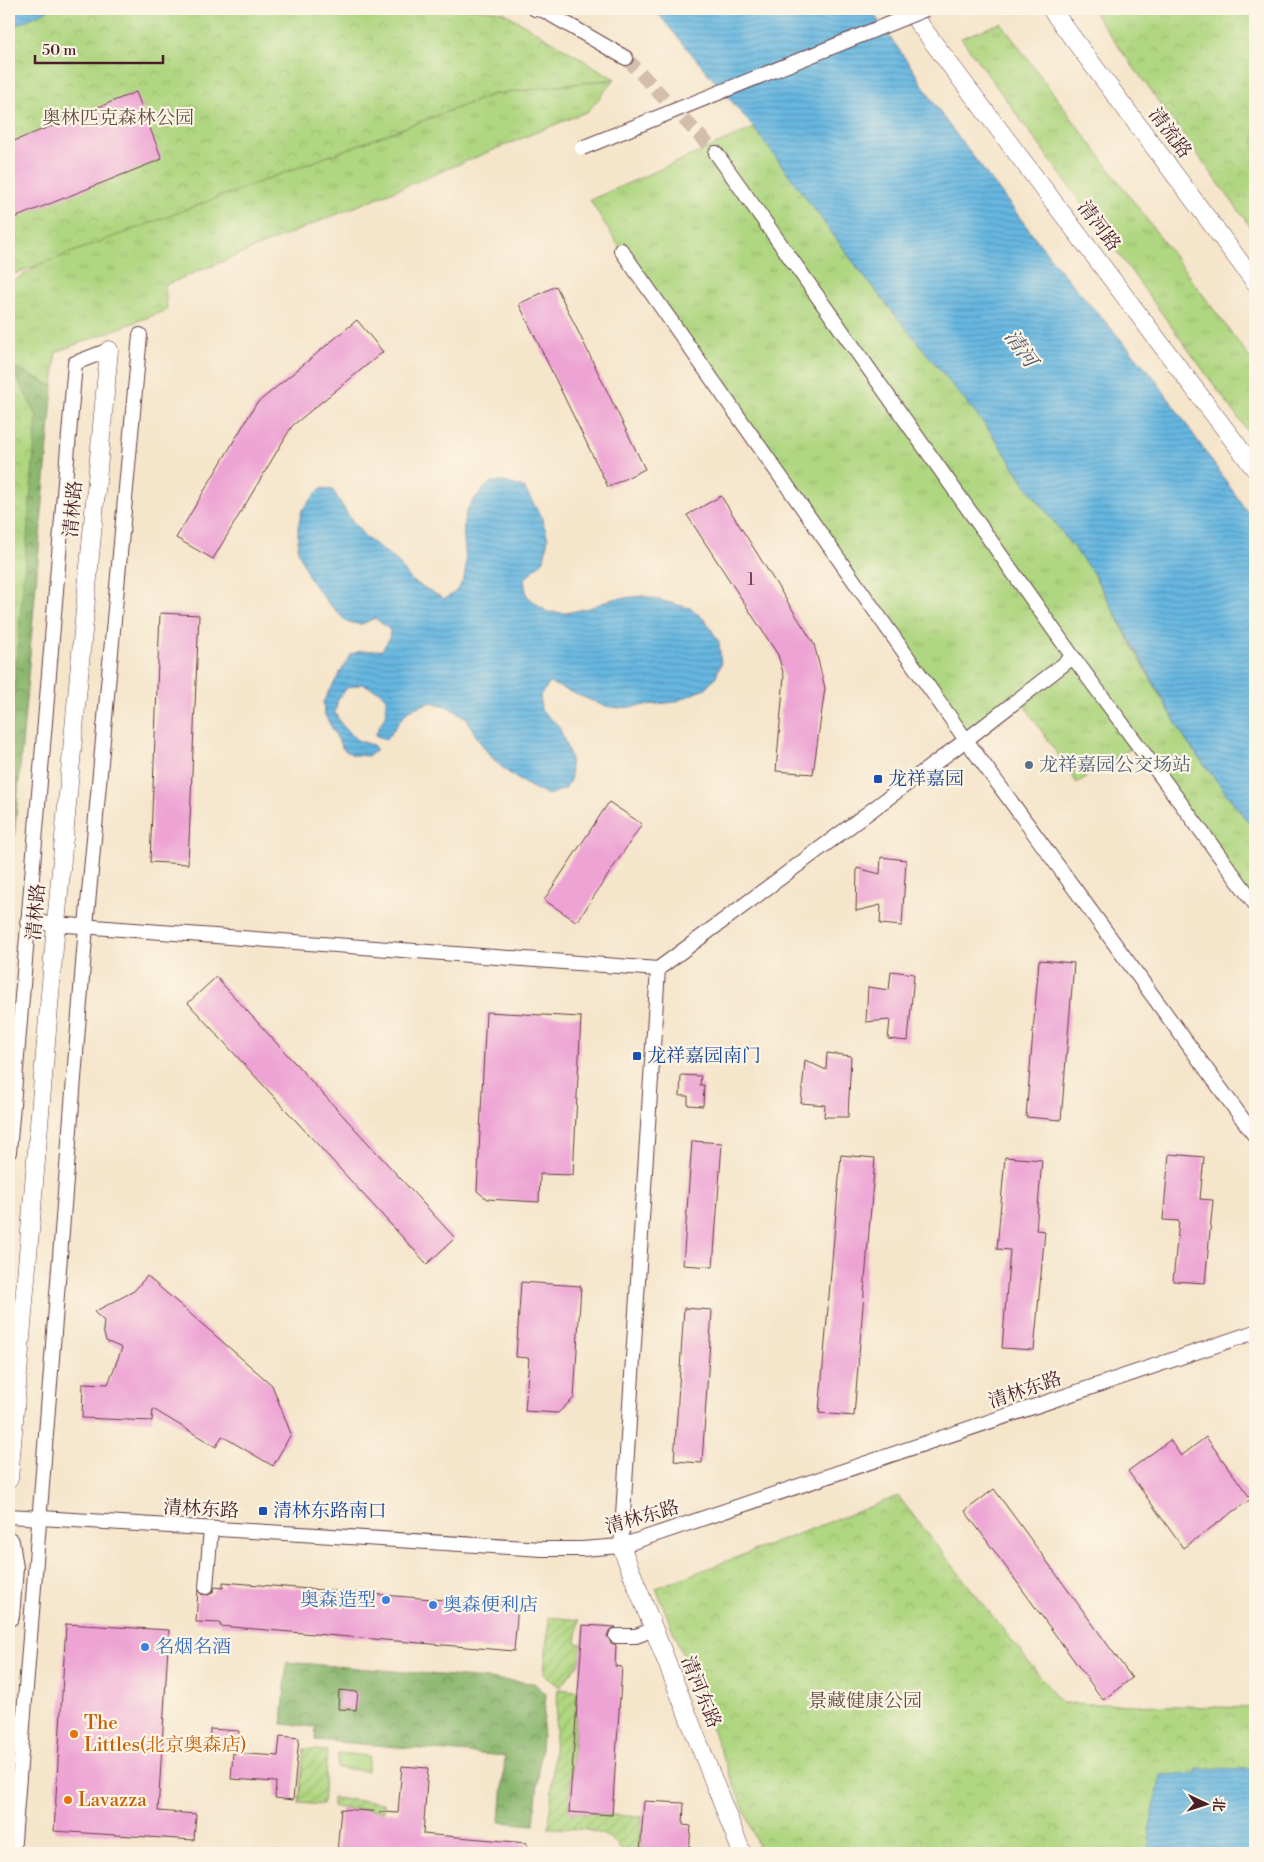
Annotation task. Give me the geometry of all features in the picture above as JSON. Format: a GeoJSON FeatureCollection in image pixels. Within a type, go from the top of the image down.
{"type":"FeatureCollection","features":[{"type":"Feature","properties":{"kind":"main road"},"geometry":{"type":"LineString","coordinates":[[9,1542],[13,1568],[9,1616]]}},
{"type":"Feature","properties":{"kind":"street"},"geometry":{"type":"LineString","coordinates":[[535,9],[543,10],[626,58]]}},
{"type":"Feature","properties":{"kind":"street","name":"清河路"},"geometry":{"type":"LineString","coordinates":[[908,9],[1255,469]]}},
{"type":"Feature","properties":{"kind":"street"},"geometry":{"type":"LineString","coordinates":[[582,148],[926,9]]}},
{"type":"Feature","properties":{"kind":"street","name":"清流路"},"geometry":{"type":"LineString","coordinates":[[1051,9],[1255,282]]}},
{"type":"Feature","properties":{"kind":"street"},"geometry":{"type":"LineString","coordinates":[[716,153],[1073,657],[1255,904]]}},
{"type":"Feature","properties":{"kind":"street"},"geometry":{"type":"LineString","coordinates":[[621,250],[966,740],[1255,1136]]}},
{"type":"Feature","properties":{"kind":"street"},"geometry":{"type":"LineString","coordinates":[[13,1853],[86,926],[140,335]]}},
{"type":"Feature","properties":{"kind":"street"},"geometry":{"type":"LineString","coordinates":[[9,1152],[75,364],[109,350]]}},
{"type":"Feature","properties":{"kind":"street","name":"清林路"},"geometry":{"type":"LineString","coordinates":[[9,1479],[56,924],[109,350]]}},
{"type":"Feature","properties":{"kind":"street"},"geometry":{"type":"LineString","coordinates":[[27,922],[658,969],[966,740],[1073,657]]}},
{"type":"Feature","properties":{"kind":"street"},"geometry":{"type":"LineString","coordinates":[[622,1546],[658,969]]}},
{"type":"Feature","properties":{"kind":"street","name":"清林东路"},"geometry":{"type":"LineString","coordinates":[[9,1516],[542,1549],[622,1546],[1255,1332]]}},
{"type":"Feature","properties":{"kind":"street"},"geometry":{"type":"LineString","coordinates":[[206,1587],[210,1529]]}},
{"type":"Feature","properties":{"kind":"street","name":"清河东路"},"geometry":{"type":"LineString","coordinates":[[622,1546],[661,1651],[742,1853]]}},
{"type":"Feature","properties":{"kind":"street"},"geometry":{"type":"LineString","coordinates":[[616,1636],[636,1636],[644,1633]]}},
{"type":"Feature","properties":{"kind":"green space","name":"奥林匹克森林公园"},"geometry":{"type":"Polygon","coordinates":[[[9,9],[479,9],[503,12],[615,79],[494,94],[9,276],[9,9]]]}},
{"type":"Feature","properties":{"kind":"green space"},"geometry":{"type":"Polygon","coordinates":[[[1091,9],[1255,9],[1255,233],[1091,9]]]}},
{"type":"Feature","properties":{"kind":"green space"},"geometry":{"type":"Polygon","coordinates":[[[1001,23],[1255,365],[1255,441],[961,38],[1001,23]]]}},
{"type":"Feature","properties":{"kind":"green space"},"geometry":{"type":"Polygon","coordinates":[[[615,79],[588,111],[165,285],[167,310],[56,352],[53,386],[9,365],[9,284],[61,251],[494,94],[615,79]]]}},
{"type":"Feature","properties":{"kind":"green space"},"geometry":{"type":"Polygon","coordinates":[[[754,128],[992,434],[1027,486],[1093,573],[1186,740],[1255,831],[1255,904],[1137,744],[1077,783],[1018,696],[966,740],[621,250],[590,200],[754,128]]]}},
{"type":"Feature","properties":{"kind":"green space"},"geometry":{"type":"Polygon","coordinates":[[[9,364],[37,416],[9,753],[9,364]]]}},
{"type":"Feature","properties":{"kind":"green space"},"geometry":{"type":"Polygon","coordinates":[[[9,365],[53,386],[9,897],[9,365]]]}},
{"type":"Feature","properties":{"kind":"green space","name":"景藏健康公园"},"geometry":{"type":"Polygon","coordinates":[[[898,1496],[1061,1703],[1255,1708],[1255,1853],[761,1853],[656,1588],[898,1496]]]}},
{"type":"Feature","properties":{"kind":"green space"},"geometry":{"type":"Polygon","coordinates":[[[549,1617],[579,1620],[576,1643],[583,1644],[581,1660],[560,1687],[544,1675],[549,1617]]]}},
{"type":"Feature","properties":{"kind":"green space"},"geometry":{"type":"Polygon","coordinates":[[[287,1662],[534,1683],[546,1694],[534,1825],[500,1822],[505,1756],[315,1740],[316,1727],[282,1724],[287,1662]],[[340,1690],[338,1709],[356,1710],[357,1692],[340,1690]]]}},
{"type":"Feature","properties":{"kind":"green space"},"geometry":{"type":"Polygon","coordinates":[[[558,1689],[577,1691],[569,1812],[642,1817],[640,1853],[623,1853],[617,1844],[600,1833],[580,1829],[549,1828],[558,1689]]]}},
{"type":"Feature","properties":{"kind":"green space"},"geometry":{"type":"Polygon","coordinates":[[[304,1749],[327,1751],[323,1805],[299,1803],[304,1749]]]}},
{"type":"Feature","properties":{"kind":"green space"},"geometry":{"type":"Polygon","coordinates":[[[338,1753],[369,1756],[367,1771],[337,1768],[338,1753]]]}},
{"type":"Feature","properties":{"kind":"green space"},"geometry":{"type":"Polygon","coordinates":[[[332,1798],[384,1803],[384,1811],[332,1807],[332,1798]]]}},
{"type":"Feature","properties":{"kind":"water"},"geometry":{"type":"Polygon","coordinates":[[[9,9],[50,9],[9,29],[9,9]]]}},
{"type":"Feature","properties":{"kind":"water","name":"清河"},"geometry":{"type":"Polygon","coordinates":[[[654,9],[870,9],[912,68],[943,117],[1059,269],[1152,375],[1255,523],[1255,831],[1186,741],[1093,573],[1028,488],[992,434],[866,279],[754,128],[654,9]]]}},
{"type":"Feature","properties":{"kind":"water"},"geometry":{"type":"Polygon","coordinates":[[[491,482],[505,482],[524,488],[541,516],[548,538],[544,560],[524,580],[527,596],[547,612],[566,613],[589,608],[613,599],[643,596],[690,608],[706,621],[719,642],[721,664],[715,678],[706,688],[675,702],[620,708],[604,706],[550,683],[540,695],[541,710],[559,726],[570,756],[571,778],[565,789],[548,795],[534,789],[510,774],[481,744],[467,718],[448,707],[432,702],[407,712],[386,740],[375,735],[386,714],[386,699],[379,691],[362,684],[347,688],[338,699],[335,713],[342,725],[357,740],[373,745],[377,750],[368,756],[353,755],[343,749],[325,715],[323,702],[351,654],[361,651],[382,650],[389,639],[390,630],[375,618],[362,624],[348,623],[328,603],[310,580],[298,551],[298,527],[302,510],[321,488],[332,489],[350,518],[365,537],[397,561],[411,580],[444,599],[455,592],[462,583],[465,573],[464,528],[465,516],[469,506],[491,482]]]}},
{"type":"Feature","properties":{"kind":"water"},"geometry":{"type":"Polygon","coordinates":[[[1197,1768],[1255,1769],[1255,1853],[1149,1853],[1150,1827],[1161,1775],[1196,1773],[1197,1768]]]}},
{"type":"Feature","properties":{"kind":"building"},"geometry":{"type":"Polygon","coordinates":[[[136,92],[162,159],[9,220],[9,143],[136,92]]]}},
{"type":"Feature","properties":{"kind":"building"},"geometry":{"type":"Polygon","coordinates":[[[556,286],[645,469],[608,487],[519,304],[556,286]]]}},
{"type":"Feature","properties":{"kind":"building"},"geometry":{"type":"Polygon","coordinates":[[[357,320],[383,352],[292,426],[213,559],[176,538],[256,404],[357,320]]]}},
{"type":"Feature","properties":{"kind":"building"},"geometry":{"type":"Polygon","coordinates":[[[721,496],[814,644],[825,688],[813,774],[776,771],[784,676],[778,655],[687,515],[721,496]]]}},
{"type":"Feature","properties":{"kind":"building"},"geometry":{"type":"Polygon","coordinates":[[[160,613],[199,615],[188,864],[150,862],[160,613]]]}},
{"type":"Feature","properties":{"kind":"building"},"geometry":{"type":"Polygon","coordinates":[[[609,802],[642,824],[577,922],[544,900],[609,802]]]}},
{"type":"Feature","properties":{"kind":"building"},"geometry":{"type":"Polygon","coordinates":[[[881,857],[906,860],[902,926],[880,924],[881,905],[856,911],[857,868],[880,874],[881,857]]]}},
{"type":"Feature","properties":{"kind":"building"},"geometry":{"type":"Polygon","coordinates":[[[1039,960],[1074,963],[1061,1120],[1026,1117],[1039,960]]]}},
{"type":"Feature","properties":{"kind":"building"},"geometry":{"type":"Polygon","coordinates":[[[891,971],[914,974],[908,1041],[888,1039],[890,1020],[866,1022],[868,987],[889,990],[891,971]]]}},
{"type":"Feature","properties":{"kind":"building"},"geometry":{"type":"Polygon","coordinates":[[[216,977],[455,1238],[427,1264],[188,1003],[216,977]]]}},
{"type":"Feature","properties":{"kind":"building"},"geometry":{"type":"Polygon","coordinates":[[[486,1012],[581,1017],[573,1175],[540,1174],[539,1202],[487,1199],[477,1191],[486,1012]]]}},
{"type":"Feature","properties":{"kind":"building"},"geometry":{"type":"Polygon","coordinates":[[[827,1053],[851,1056],[848,1117],[824,1117],[825,1105],[801,1103],[805,1060],[826,1070],[827,1053]]]}},
{"type":"Feature","properties":{"kind":"building"},"geometry":{"type":"Polygon","coordinates":[[[681,1075],[701,1076],[700,1085],[704,1085],[703,1106],[688,1105],[688,1096],[680,1096],[681,1075]]]}},
{"type":"Feature","properties":{"kind":"building"},"geometry":{"type":"Polygon","coordinates":[[[692,1141],[722,1143],[713,1267],[683,1265],[692,1141]]]}},
{"type":"Feature","properties":{"kind":"building"},"geometry":{"type":"Polygon","coordinates":[[[1169,1154],[1204,1157],[1200,1199],[1213,1200],[1205,1283],[1173,1281],[1179,1221],[1163,1220],[1169,1154]]]}},
{"type":"Feature","properties":{"kind":"building"},"geometry":{"type":"Polygon","coordinates":[[[841,1155],[875,1158],[854,1416],[819,1413],[841,1155]]]}},
{"type":"Feature","properties":{"kind":"building"},"geometry":{"type":"Polygon","coordinates":[[[1005,1157],[1042,1160],[1036,1230],[1045,1231],[1034,1350],[1002,1348],[1010,1250],[997,1249],[1005,1157]]]}},
{"type":"Feature","properties":{"kind":"building"},"geometry":{"type":"Polygon","coordinates":[[[147,1276],[272,1385],[291,1434],[273,1466],[222,1436],[216,1447],[153,1409],[152,1421],[82,1418],[83,1383],[108,1384],[122,1348],[106,1341],[103,1330],[104,1321],[94,1312],[134,1291],[147,1276]]]}},
{"type":"Feature","properties":{"kind":"building"},"geometry":{"type":"Polygon","coordinates":[[[521,1282],[581,1286],[574,1398],[558,1413],[525,1411],[529,1358],[516,1357],[521,1282]]]}},
{"type":"Feature","properties":{"kind":"building"},"geometry":{"type":"Polygon","coordinates":[[[684,1308],[712,1310],[702,1463],[674,1461],[684,1308]]]}},
{"type":"Feature","properties":{"kind":"building"},"geometry":{"type":"Polygon","coordinates":[[[1206,1437],[1251,1499],[1183,1548],[1128,1471],[1170,1440],[1181,1456],[1206,1437]]]}},
{"type":"Feature","properties":{"kind":"building"},"geometry":{"type":"Polygon","coordinates":[[[994,1489],[1132,1678],[1103,1700],[965,1511],[994,1489]]]}},
{"type":"Feature","properties":{"kind":"building"},"geometry":{"type":"Polygon","coordinates":[[[223,1582],[518,1606],[514,1651],[220,1626],[220,1623],[196,1622],[198,1590],[201,1594],[209,1595],[215,1587],[223,1588],[223,1582]]]}},
{"type":"Feature","properties":{"kind":"building"},"geometry":{"type":"Polygon","coordinates":[[[66,1624],[169,1630],[158,1811],[196,1814],[194,1840],[54,1831],[66,1624]]]}},
{"type":"Feature","properties":{"kind":"building"},"geometry":{"type":"Polygon","coordinates":[[[583,1625],[616,1627],[609,1631],[607,1636],[611,1643],[616,1645],[615,1666],[622,1667],[612,1815],[569,1812],[583,1625]]]}},
{"type":"Feature","properties":{"kind":"building"},"geometry":{"type":"Polygon","coordinates":[[[339,1690],[358,1692],[356,1710],[338,1709],[339,1690]]]}},
{"type":"Feature","properties":{"kind":"building"},"geometry":{"type":"Polygon","coordinates":[[[210,1729],[239,1731],[238,1749],[209,1747],[210,1729]]]}},
{"type":"Feature","properties":{"kind":"building"},"geometry":{"type":"Polygon","coordinates":[[[280,1736],[299,1738],[293,1800],[275,1798],[276,1782],[231,1779],[233,1753],[278,1756],[280,1736]]]}},
{"type":"Feature","properties":{"kind":"building"},"geometry":{"type":"Polygon","coordinates":[[[402,1766],[428,1768],[423,1834],[527,1843],[527,1853],[337,1853],[341,1809],[398,1813],[402,1766]]]}},
{"type":"Feature","properties":{"kind":"building"},"geometry":{"type":"Polygon","coordinates":[[[644,1801],[684,1803],[683,1825],[691,1826],[689,1853],[640,1853],[644,1801]]]}},
{"type":"Feature","properties":{"kind":"tunnel"},"geometry":{"type":"LineString","coordinates":[[626,58],[716,153]]}},
{"type":"Feature","properties":{"kind":"place","name":"龙祥嘉园公交场站"},"geometry":{"type":"Point","coordinates":[1029,765]}},
{"type":"Feature","properties":{"kind":"place","name":"龙祥嘉园"},"geometry":{"type":"Point","coordinates":[878,779]}},
{"type":"Feature","properties":{"kind":"place","name":"龙祥嘉园南门"},"geometry":{"type":"Point","coordinates":[637,1056]}},
{"type":"Feature","properties":{"kind":"place","name":"清林东路南口"},"geometry":{"type":"Point","coordinates":[263,1511]}},
{"type":"Feature","properties":{"kind":"place","name":"奥森造型"},"geometry":{"type":"Point","coordinates":[386,1600]}},
{"type":"Feature","properties":{"kind":"place","name":"奥森便利店"},"geometry":{"type":"Point","coordinates":[433,1605]}},
{"type":"Feature","properties":{"kind":"place","name":"名烟名酒"},"geometry":{"type":"Point","coordinates":[145,1647]}},
{"type":"Feature","properties":{"kind":"place","name":"The Littles(北京奥森店)"},"geometry":{"type":"Point","coordinates":[74,1734]}},
{"type":"Feature","properties":{"kind":"place","name":"Lavazza"},"geometry":{"type":"Point","coordinates":[68,1800]}}]}
